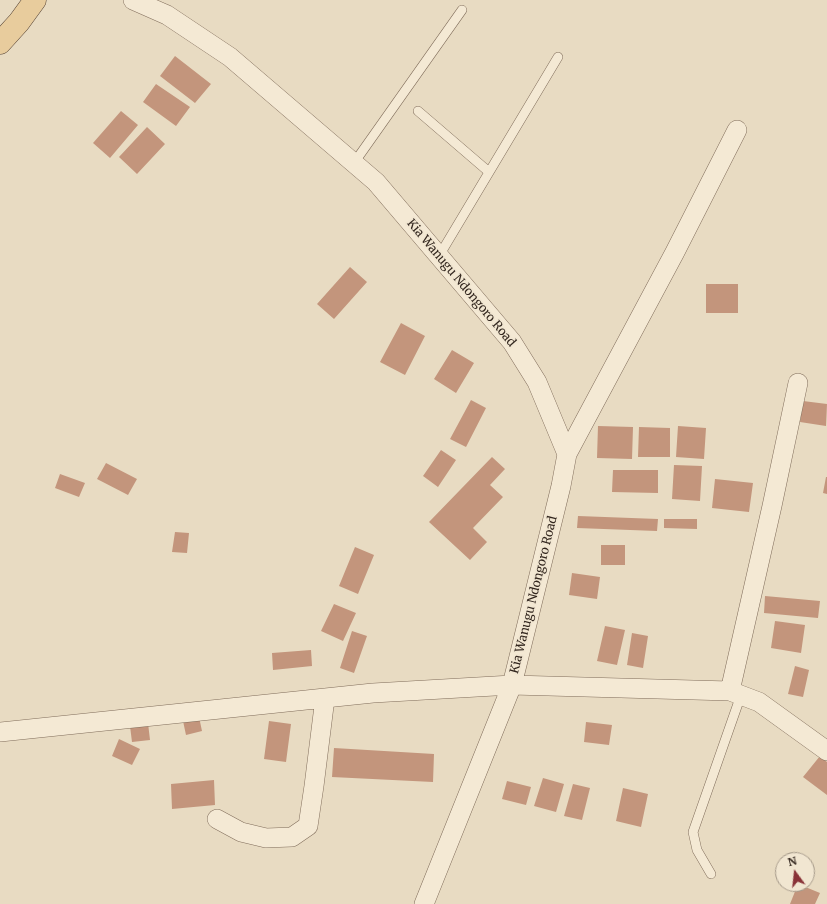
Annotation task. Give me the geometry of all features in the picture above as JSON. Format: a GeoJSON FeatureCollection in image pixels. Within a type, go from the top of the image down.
{"type":"FeatureCollection","features":[{"type":"Feature","properties":{"kind":"main road"},"geometry":{"type":"LineString","coordinates":[[0,43],[20,22],[35,0]]}},
{"type":"Feature","properties":{"kind":"street","name":"Kia Wanugu Ndongoro Road"},"geometry":{"type":"LineString","coordinates":[[133,0],[167,16],[230,57],[376,182],[512,342],[537,382],[566,454],[559,493],[512,685],[424,904]]}},
{"type":"Feature","properties":{"kind":"street"},"geometry":{"type":"LineString","coordinates":[[566,454],[675,252],[737,130]]}},
{"type":"Feature","properties":{"kind":"street"},"geometry":{"type":"LineString","coordinates":[[735,693],[798,383]]}},
{"type":"Feature","properties":{"kind":"street"},"geometry":{"type":"LineString","coordinates":[[0,732],[373,693],[512,685],[735,693],[759,702],[827,751]]}},
{"type":"Feature","properties":{"kind":"street"},"geometry":{"type":"LineString","coordinates":[[217,819],[241,832],[266,838],[292,837],[308,826],[325,698]]}},
{"type":"Feature","properties":{"kind":"lane"},"geometry":{"type":"LineString","coordinates":[[354,163],[462,10]]}},
{"type":"Feature","properties":{"kind":"lane"},"geometry":{"type":"LineString","coordinates":[[439,256],[558,57]]}},
{"type":"Feature","properties":{"kind":"lane"},"geometry":{"type":"LineString","coordinates":[[418,111],[489,172]]}},
{"type":"Feature","properties":{"kind":"lane"},"geometry":{"type":"LineString","coordinates":[[711,874],[697,850],[693,832],[735,693]]}},
{"type":"Feature","properties":{"kind":"building"},"geometry":{"type":"Polygon","coordinates":[[[175,56],[211,84],[195,103],[160,76],[175,56]]]}},
{"type":"Feature","properties":{"kind":"building"},"geometry":{"type":"Polygon","coordinates":[[[156,84],[190,107],[176,126],[143,102],[156,84]]]}},
{"type":"Feature","properties":{"kind":"building"},"geometry":{"type":"Polygon","coordinates":[[[121,111],[138,125],[110,158],[93,143],[121,111]]]}},
{"type":"Feature","properties":{"kind":"building"},"geometry":{"type":"Polygon","coordinates":[[[147,127],[165,144],[137,174],[119,157],[147,127]]]}},
{"type":"Feature","properties":{"kind":"building"},"geometry":{"type":"Polygon","coordinates":[[[350,267],[367,282],[334,319],[317,304],[350,267]]]}},
{"type":"Feature","properties":{"kind":"building"},"geometry":{"type":"Polygon","coordinates":[[[706,284],[738,284],[738,313],[706,313],[706,284]]]}},
{"type":"Feature","properties":{"kind":"building"},"geometry":{"type":"Polygon","coordinates":[[[401,323],[425,336],[405,375],[380,362],[401,323]]]}},
{"type":"Feature","properties":{"kind":"building"},"geometry":{"type":"Polygon","coordinates":[[[452,350],[474,363],[456,393],[434,379],[452,350]]]}},
{"type":"Feature","properties":{"kind":"building"},"geometry":{"type":"Polygon","coordinates":[[[471,400],[486,408],[466,447],[450,439],[471,400]]]}},
{"type":"Feature","properties":{"kind":"building"},"geometry":{"type":"Polygon","coordinates":[[[803,401],[827,404],[826,426],[800,422],[803,401]]]}},
{"type":"Feature","properties":{"kind":"building"},"geometry":{"type":"Polygon","coordinates":[[[598,426],[633,427],[632,459],[597,458],[598,426]]]}},
{"type":"Feature","properties":{"kind":"building"},"geometry":{"type":"Polygon","coordinates":[[[678,426],[706,428],[704,459],[676,457],[678,426]]]}},
{"type":"Feature","properties":{"kind":"building"},"geometry":{"type":"Polygon","coordinates":[[[639,427],[670,428],[670,457],[638,457],[639,427]]]}},
{"type":"Feature","properties":{"kind":"building"},"geometry":{"type":"Polygon","coordinates":[[[441,450],[456,460],[438,487],[423,476],[441,450]]]}},
{"type":"Feature","properties":{"kind":"building"},"geometry":{"type":"Polygon","coordinates":[[[492,457],[505,469],[490,485],[503,497],[473,528],[487,542],[470,560],[429,522],[492,457]]]}},
{"type":"Feature","properties":{"kind":"building"},"geometry":{"type":"Polygon","coordinates":[[[106,463],[137,479],[128,495],[97,479],[106,463]]]}},
{"type":"Feature","properties":{"kind":"building"},"geometry":{"type":"Polygon","coordinates":[[[674,465],[702,466],[700,501],[672,499],[674,465]]]}},
{"type":"Feature","properties":{"kind":"building"},"geometry":{"type":"Polygon","coordinates":[[[613,470],[658,470],[658,493],[612,492],[613,470]]]}},
{"type":"Feature","properties":{"kind":"building"},"geometry":{"type":"Polygon","coordinates":[[[60,474],[85,483],[79,497],[55,488],[60,474]]]}},
{"type":"Feature","properties":{"kind":"building"},"geometry":{"type":"Polygon","coordinates":[[[827,477],[827,494],[823,493],[827,477]]]}},
{"type":"Feature","properties":{"kind":"building"},"geometry":{"type":"Polygon","coordinates":[[[715,479],[753,483],[749,512],[712,508],[715,479]]]}},
{"type":"Feature","properties":{"kind":"building"},"geometry":{"type":"Polygon","coordinates":[[[578,516],[658,519],[657,531],[577,528],[578,516]]]}},
{"type":"Feature","properties":{"kind":"building"},"geometry":{"type":"Polygon","coordinates":[[[664,519],[697,519],[697,529],[664,528],[664,519]]]}},
{"type":"Feature","properties":{"kind":"building"},"geometry":{"type":"Polygon","coordinates":[[[175,532],[189,533],[187,553],[172,552],[175,532]]]}},
{"type":"Feature","properties":{"kind":"building"},"geometry":{"type":"Polygon","coordinates":[[[601,545],[625,545],[625,565],[601,565],[601,545]]]}},
{"type":"Feature","properties":{"kind":"building"},"geometry":{"type":"Polygon","coordinates":[[[355,547],[374,555],[358,594],[339,586],[355,547]]]}},
{"type":"Feature","properties":{"kind":"building"},"geometry":{"type":"Polygon","coordinates":[[[572,573],[600,577],[597,599],[569,595],[572,573]]]}},
{"type":"Feature","properties":{"kind":"building"},"geometry":{"type":"Polygon","coordinates":[[[765,596],[820,601],[818,618],[764,613],[765,596]]]}},
{"type":"Feature","properties":{"kind":"building"},"geometry":{"type":"Polygon","coordinates":[[[334,604],[356,613],[343,641],[321,631],[334,604]]]}},
{"type":"Feature","properties":{"kind":"building"},"geometry":{"type":"Polygon","coordinates":[[[775,621],[805,625],[801,653],[771,648],[775,621]]]}},
{"type":"Feature","properties":{"kind":"building"},"geometry":{"type":"Polygon","coordinates":[[[605,626],[625,630],[617,665],[597,661],[605,626]]]}},
{"type":"Feature","properties":{"kind":"building"},"geometry":{"type":"Polygon","coordinates":[[[352,631],[367,636],[354,673],[340,668],[352,631]]]}},
{"type":"Feature","properties":{"kind":"building"},"geometry":{"type":"Polygon","coordinates":[[[632,633],[648,636],[643,668],[627,665],[632,633]]]}},
{"type":"Feature","properties":{"kind":"building"},"geometry":{"type":"Polygon","coordinates":[[[311,650],[312,666],[273,670],[272,653],[311,650]]]}},
{"type":"Feature","properties":{"kind":"building"},"geometry":{"type":"Polygon","coordinates":[[[795,666],[809,670],[803,697],[788,694],[795,666]]]}},
{"type":"Feature","properties":{"kind":"building"},"geometry":{"type":"Polygon","coordinates":[[[199,717],[202,731],[186,735],[183,721],[199,717]]]}},
{"type":"Feature","properties":{"kind":"building"},"geometry":{"type":"Polygon","coordinates":[[[269,721],[291,724],[286,762],[264,759],[269,721]]]}},
{"type":"Feature","properties":{"kind":"building"},"geometry":{"type":"Polygon","coordinates":[[[586,722],[612,725],[609,745],[584,742],[586,722]]]}},
{"type":"Feature","properties":{"kind":"building"},"geometry":{"type":"Polygon","coordinates":[[[148,723],[150,740],[132,742],[130,726],[148,723]]]}},
{"type":"Feature","properties":{"kind":"building"},"geometry":{"type":"Polygon","coordinates":[[[119,739],[140,749],[132,765],[112,756],[119,739]]]}},
{"type":"Feature","properties":{"kind":"building"},"geometry":{"type":"Polygon","coordinates":[[[334,748],[434,754],[433,782],[332,777],[334,748]]]}},
{"type":"Feature","properties":{"kind":"building"},"geometry":{"type":"Polygon","coordinates":[[[820,756],[827,762],[827,795],[803,777],[820,756]]]}},
{"type":"Feature","properties":{"kind":"building"},"geometry":{"type":"Polygon","coordinates":[[[543,778],[564,784],[556,812],[534,806],[543,778]]]}},
{"type":"Feature","properties":{"kind":"building"},"geometry":{"type":"Polygon","coordinates":[[[214,780],[215,805],[172,809],[171,784],[214,780]]]}},
{"type":"Feature","properties":{"kind":"building"},"geometry":{"type":"Polygon","coordinates":[[[507,781],[531,787],[526,805],[502,799],[507,781]]]}},
{"type":"Feature","properties":{"kind":"building"},"geometry":{"type":"Polygon","coordinates":[[[573,784],[590,788],[582,820],[564,816],[573,784]]]}},
{"type":"Feature","properties":{"kind":"building"},"geometry":{"type":"Polygon","coordinates":[[[623,788],[648,794],[641,827],[616,821],[623,788]]]}},
{"type":"Feature","properties":{"kind":"building"},"geometry":{"type":"Polygon","coordinates":[[[815,891],[820,893],[815,904],[790,904],[795,892],[815,891]]]}}]}
